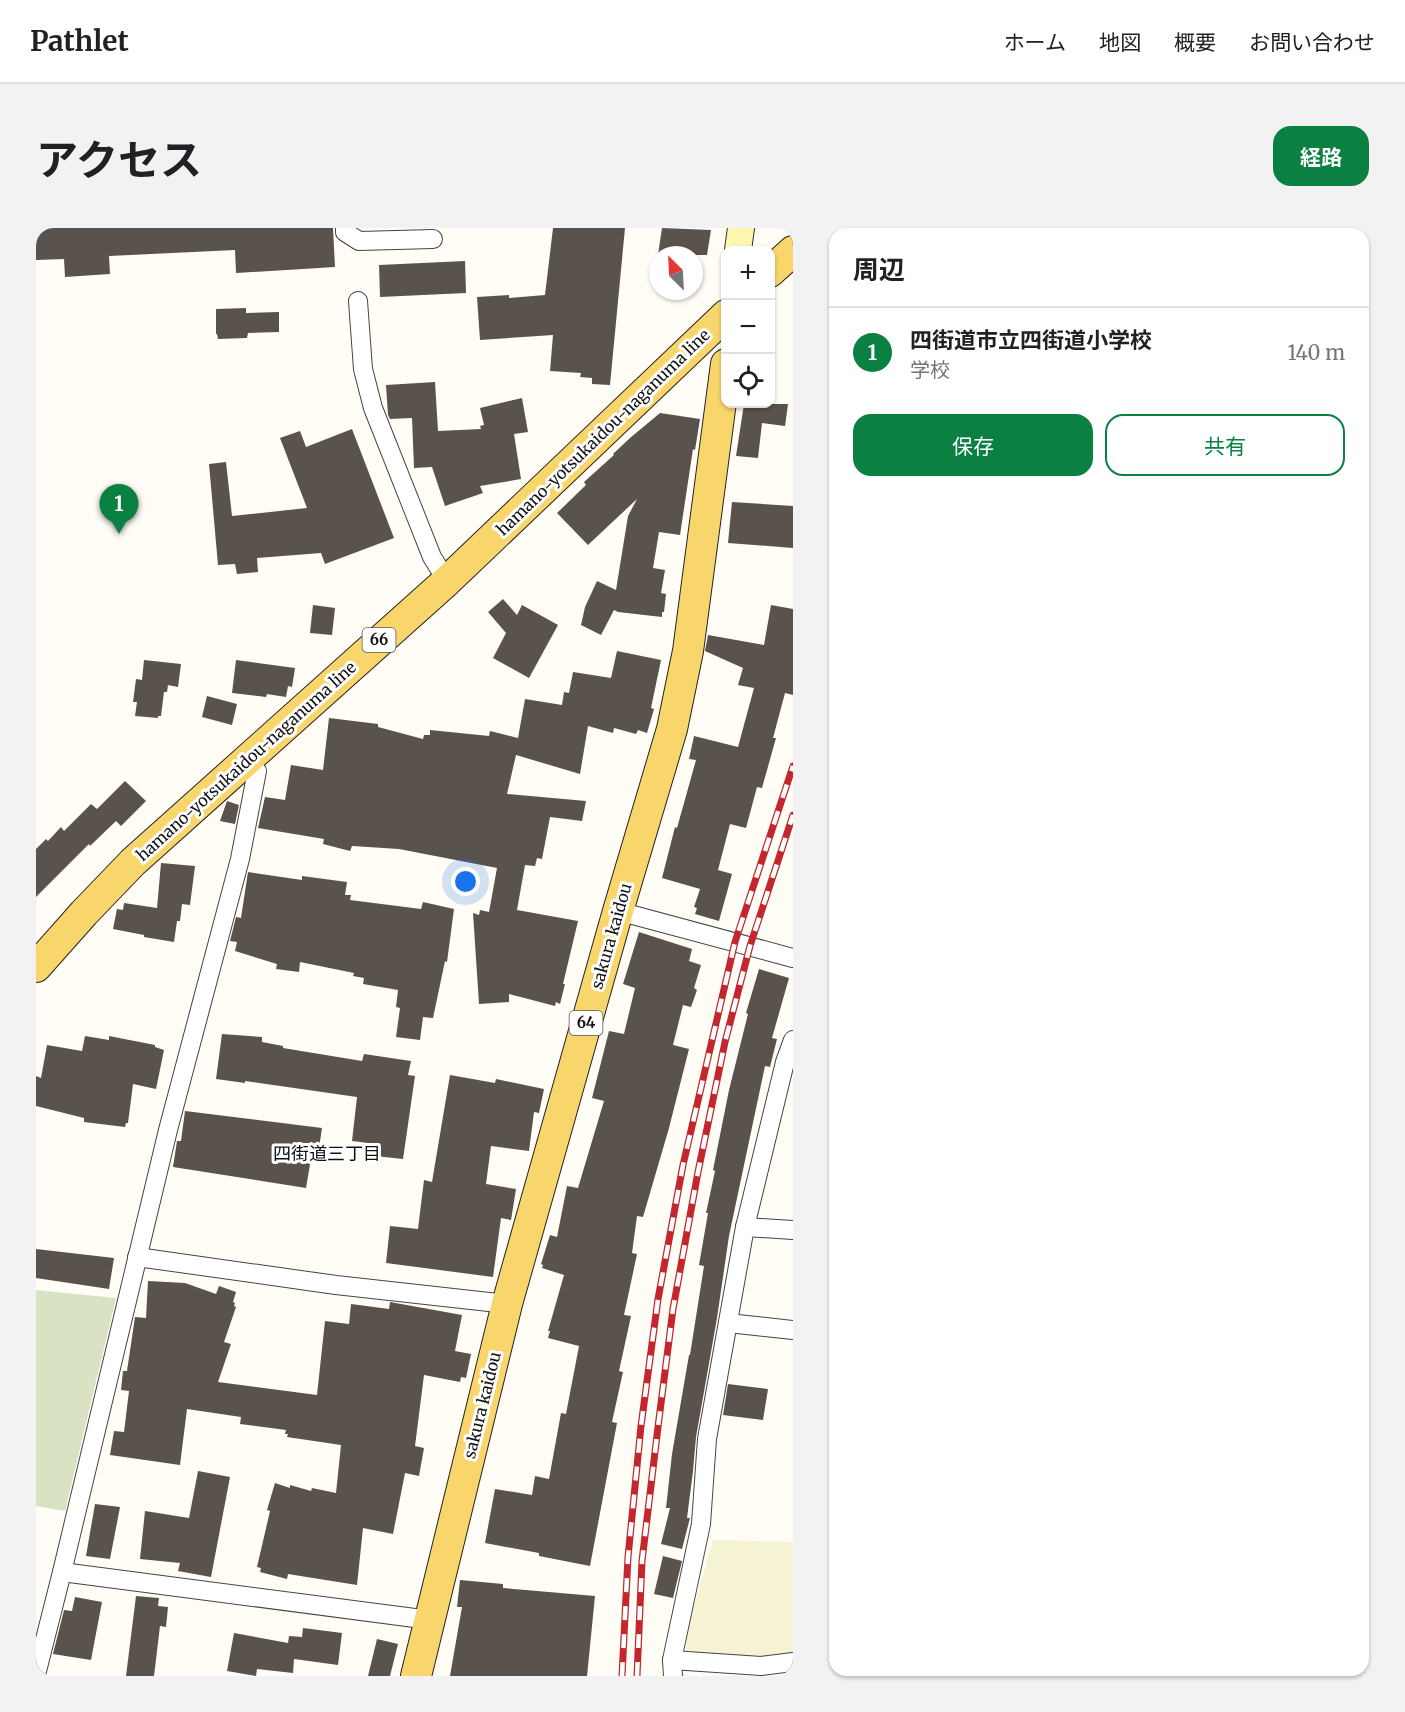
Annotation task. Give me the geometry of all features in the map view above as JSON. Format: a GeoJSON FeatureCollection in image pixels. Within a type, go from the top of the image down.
{"type":"FeatureCollection","features":[{"type":"Feature","properties":{"kind":"main road"},"geometry":{"type":"LineString","coordinates":[[775,268],[793,251]]}},
{"type":"Feature","properties":{"kind":"main road","name":"hamano-yotsukaidou-naganuma line"},"geometry":{"type":"LineString","coordinates":[[36,968],[84,913],[134,862],[447,581],[721,320]]}},
{"type":"Feature","properties":{"kind":"main road","name":"sakura kaidou"},"geometry":{"type":"LineString","coordinates":[[416,1676],[507,1304],[672,729],[688,651],[721,402]]}},
{"type":"Feature","properties":{"kind":"street"},"geometry":{"type":"LineString","coordinates":[[345,228],[345,232],[359,241],[433,239]]}},
{"type":"Feature","properties":{"kind":"street"},"geometry":{"type":"LineString","coordinates":[[739,246],[741,228]]}},
{"type":"Feature","properties":{"kind":"street"},"geometry":{"type":"LineString","coordinates":[[358,301],[363,369],[373,408],[432,557],[447,581]]}},
{"type":"Feature","properties":{"kind":"street"},"geometry":{"type":"LineString","coordinates":[[36,1675],[173,1109],[240,859],[257,771],[247,760]]}},
{"type":"Feature","properties":{"kind":"street"},"geometry":{"type":"LineString","coordinates":[[618,911],[793,958]]}},
{"type":"Feature","properties":{"kind":"street"},"geometry":{"type":"LineString","coordinates":[[793,1040],[785,1062],[744,1227],[707,1439],[701,1524],[672,1668],[761,1666],[793,1662]]}},
{"type":"Feature","properties":{"kind":"street"},"geometry":{"type":"LineString","coordinates":[[744,1227],[793,1230]]}},
{"type":"Feature","properties":{"kind":"street"},"geometry":{"type":"LineString","coordinates":[[138,1257],[336,1285],[507,1304]]}},
{"type":"Feature","properties":{"kind":"street"},"geometry":{"type":"LineString","coordinates":[[728,1323],[793,1330]]}},
{"type":"Feature","properties":{"kind":"street"},"geometry":{"type":"LineString","coordinates":[[62,1572],[430,1620]]}},
{"type":"Feature","properties":{"kind":"shaded area"},"geometry":{"type":"Polygon","coordinates":[[[713,1540],[793,1542],[793,1654],[763,1658],[686,1652],[686,1634],[713,1540]]]}},
{"type":"Feature","properties":{"kind":"green space"},"geometry":{"type":"Polygon","coordinates":[[[36,1290],[116,1298],[65,1511],[36,1506],[36,1290]]]}},
{"type":"Feature","properties":{"kind":"building"},"geometry":{"type":"Polygon","coordinates":[[[36,228],[333,228],[335,267],[236,273],[235,250],[109,256],[110,274],[65,277],[64,259],[36,260],[36,228]]]}},
{"type":"Feature","properties":{"kind":"building"},"geometry":{"type":"Polygon","coordinates":[[[553,228],[625,228],[610,385],[592,384],[592,378],[580,377],[581,373],[550,371],[553,335],[480,340],[477,297],[509,295],[509,298],[545,295],[553,228]]]}},
{"type":"Feature","properties":{"kind":"building"},"geometry":{"type":"Polygon","coordinates":[[[662,228],[711,230],[707,255],[703,255],[703,246],[659,246],[662,228]]]}},
{"type":"Feature","properties":{"kind":"building"},"geometry":{"type":"Polygon","coordinates":[[[465,261],[466,293],[380,297],[379,265],[465,261]]]}},
{"type":"Feature","properties":{"kind":"building"},"geometry":{"type":"Polygon","coordinates":[[[246,308],[246,313],[279,312],[279,332],[248,333],[247,338],[218,339],[216,309],[246,308]]]}},
{"type":"Feature","properties":{"kind":"building"},"geometry":{"type":"Polygon","coordinates":[[[435,382],[438,431],[481,429],[480,426],[484,425],[480,408],[522,398],[528,432],[514,434],[521,479],[480,486],[483,493],[445,506],[432,467],[414,468],[412,418],[390,419],[388,415],[386,385],[435,382]]]}},
{"type":"Feature","properties":{"kind":"building"},"geometry":{"type":"Polygon","coordinates":[[[775,404],[788,404],[785,426],[762,423],[758,458],[736,456],[743,408],[775,408],[775,404]]]}},
{"type":"Feature","properties":{"kind":"building"},"geometry":{"type":"Polygon","coordinates":[[[660,413],[700,419],[695,450],[693,449],[680,535],[659,532],[653,568],[665,570],[661,593],[666,594],[664,612],[662,612],[662,617],[614,610],[601,635],[581,625],[585,607],[597,581],[616,590],[628,516],[637,499],[588,545],[557,513],[586,485],[584,482],[660,413]]]}},
{"type":"Feature","properties":{"kind":"building"},"geometry":{"type":"Polygon","coordinates":[[[352,429],[394,538],[325,564],[321,553],[257,558],[258,572],[237,574],[235,564],[218,565],[209,464],[226,462],[232,516],[307,508],[280,438],[300,431],[306,447],[352,429]]]}},
{"type":"Feature","properties":{"kind":"building"},"geometry":{"type":"Polygon","coordinates":[[[732,502],[793,506],[793,548],[728,543],[732,502]]]}},
{"type":"Feature","properties":{"kind":"building"},"geometry":{"type":"Polygon","coordinates":[[[503,599],[517,615],[522,605],[558,625],[529,678],[493,658],[506,633],[488,612],[503,599]]]}},
{"type":"Feature","properties":{"kind":"building"},"geometry":{"type":"Polygon","coordinates":[[[313,605],[335,608],[332,635],[310,633],[313,605]]]}},
{"type":"Feature","properties":{"kind":"building"},"geometry":{"type":"Polygon","coordinates":[[[771,605],[793,609],[793,695],[785,693],[773,738],[776,738],[762,788],[757,787],[746,828],[730,824],[718,870],[732,874],[719,921],[695,914],[697,908],[694,907],[700,889],[662,878],[696,760],[689,759],[694,736],[738,747],[754,688],[738,685],[743,668],[705,651],[708,635],[764,645],[771,605]]]}},
{"type":"Feature","properties":{"kind":"building"},"geometry":{"type":"Polygon","coordinates":[[[617,651],[661,660],[651,708],[654,709],[647,733],[638,730],[636,734],[614,728],[613,733],[588,726],[580,774],[516,755],[507,794],[586,801],[582,821],[550,817],[542,859],[537,858],[535,866],[525,865],[517,910],[578,921],[560,1004],[556,1002],[555,1006],[509,994],[509,1002],[479,1004],[473,913],[479,915],[480,910],[489,912],[497,868],[399,849],[352,846],[350,851],[323,844],[324,839],[258,828],[265,797],[285,800],[291,765],[323,770],[329,718],[378,724],[378,727],[423,739],[424,735],[430,735],[430,730],[489,736],[490,731],[518,738],[525,699],[562,705],[564,692],[569,693],[573,672],[611,678],[617,651]]]}},
{"type":"Feature","properties":{"kind":"building"},"geometry":{"type":"Polygon","coordinates":[[[144,660],[181,664],[178,687],[168,685],[167,692],[164,692],[161,716],[158,718],[135,716],[137,702],[133,702],[136,679],[142,680],[144,660]]]}},
{"type":"Feature","properties":{"kind":"building"},"geometry":{"type":"Polygon","coordinates":[[[236,660],[295,668],[292,687],[288,686],[286,697],[232,693],[236,660]]]}},
{"type":"Feature","properties":{"kind":"building"},"geometry":{"type":"Polygon","coordinates":[[[207,696],[237,704],[232,725],[202,717],[207,696]]]}},
{"type":"Feature","properties":{"kind":"building"},"geometry":{"type":"Polygon","coordinates":[[[125,781],[146,801],[121,826],[116,821],[90,846],[89,844],[36,897],[36,849],[46,839],[48,841],[61,827],[64,831],[91,804],[97,809],[125,781]]]}},
{"type":"Feature","properties":{"kind":"building"},"geometry":{"type":"Polygon","coordinates":[[[227,801],[239,805],[235,824],[220,821],[227,801]]]}},
{"type":"Feature","properties":{"kind":"building"},"geometry":{"type":"Polygon","coordinates":[[[161,863],[195,866],[190,905],[182,904],[174,942],[113,929],[117,909],[123,910],[124,903],[157,908],[161,863]]]}},
{"type":"Feature","properties":{"kind":"building"},"geometry":{"type":"Polygon","coordinates":[[[248,872],[302,880],[302,876],[347,882],[345,895],[351,895],[350,900],[421,909],[423,902],[454,909],[447,962],[445,961],[433,1018],[423,1017],[420,1040],[396,1037],[400,1008],[396,1007],[398,990],[363,984],[364,978],[353,976],[354,973],[300,962],[299,972],[276,969],[277,964],[235,951],[237,942],[230,941],[236,917],[241,918],[248,872]]]}},
{"type":"Feature","properties":{"kind":"building"},"geometry":{"type":"Polygon","coordinates":[[[639,932],[692,949],[689,961],[701,965],[694,988],[697,990],[691,1007],[683,1005],[673,1045],[689,1049],[669,1128],[643,1217],[637,1216],[632,1253],[637,1254],[624,1315],[631,1316],[619,1371],[623,1372],[612,1422],[617,1423],[590,1566],[485,1543],[495,1489],[532,1495],[535,1476],[549,1479],[561,1413],[566,1414],[579,1346],[548,1338],[564,1275],[542,1268],[541,1264],[550,1235],[557,1237],[567,1186],[578,1188],[604,1101],[592,1098],[609,1031],[624,1034],[635,988],[623,984],[639,932]]]}},
{"type":"Feature","properties":{"kind":"building"},"geometry":{"type":"Polygon","coordinates":[[[759,969],[789,978],[772,1038],[777,1039],[770,1067],[765,1066],[729,1236],[696,1437],[687,1518],[690,1518],[682,1549],[661,1544],[670,1508],[666,1508],[672,1454],[704,1266],[699,1265],[708,1213],[706,1213],[715,1171],[713,1170],[729,1090],[748,1014],[746,1013],[759,969]]]}},
{"type":"Feature","properties":{"kind":"building"},"geometry":{"type":"Polygon","coordinates":[[[222,1034],[262,1037],[262,1042],[283,1046],[283,1048],[362,1061],[364,1054],[411,1061],[408,1075],[415,1076],[403,1159],[375,1156],[376,1144],[352,1141],[357,1097],[216,1079],[222,1034]]]}},
{"type":"Feature","properties":{"kind":"building"},"geometry":{"type":"Polygon","coordinates":[[[85,1036],[109,1040],[109,1036],[155,1045],[164,1050],[156,1089],[133,1084],[128,1123],[125,1127],[84,1122],[84,1118],[36,1106],[36,1076],[41,1078],[47,1045],[82,1051],[85,1036]]]}},
{"type":"Feature","properties":{"kind":"building"},"geometry":{"type":"Polygon","coordinates":[[[450,1075],[495,1083],[496,1079],[544,1089],[539,1113],[534,1112],[529,1151],[491,1146],[486,1184],[516,1189],[511,1220],[501,1218],[493,1277],[386,1263],[390,1226],[418,1229],[424,1180],[432,1182],[450,1075]]]}},
{"type":"Feature","properties":{"kind":"building"},"geometry":{"type":"Polygon","coordinates":[[[185,1111],[322,1128],[319,1148],[313,1147],[306,1188],[173,1167],[177,1141],[181,1141],[185,1111]]]}},
{"type":"Feature","properties":{"kind":"building"},"geometry":{"type":"Polygon","coordinates":[[[36,1249],[114,1258],[109,1289],[36,1278],[36,1249]]]}},
{"type":"Feature","properties":{"kind":"building"},"geometry":{"type":"Polygon","coordinates":[[[148,1281],[185,1283],[216,1294],[219,1286],[236,1292],[233,1302],[236,1307],[224,1342],[231,1344],[218,1382],[317,1395],[325,1321],[349,1324],[351,1304],[389,1309],[390,1302],[462,1315],[455,1351],[471,1354],[466,1378],[461,1377],[460,1382],[424,1375],[415,1446],[424,1448],[419,1476],[405,1473],[393,1534],[363,1528],[357,1585],[288,1574],[287,1579],[260,1572],[261,1568],[257,1567],[270,1511],[267,1510],[275,1483],[290,1488],[290,1485],[311,1491],[312,1488],[336,1493],[341,1445],[287,1437],[286,1430],[240,1424],[241,1417],[187,1409],[180,1465],[110,1455],[114,1431],[124,1432],[129,1391],[121,1390],[123,1371],[127,1371],[135,1317],[146,1318],[148,1281]]]}},
{"type":"Feature","properties":{"kind":"building"},"geometry":{"type":"Polygon","coordinates":[[[728,1384],[768,1389],[763,1420],[723,1415],[728,1384]]]}},
{"type":"Feature","properties":{"kind":"building"},"geometry":{"type":"Polygon","coordinates":[[[198,1471],[230,1477],[211,1577],[178,1571],[180,1563],[140,1559],[145,1511],[189,1518],[198,1471]]]}},
{"type":"Feature","properties":{"kind":"building"},"geometry":{"type":"Polygon","coordinates":[[[95,1504],[120,1507],[110,1559],[86,1556],[95,1504]]]}},
{"type":"Feature","properties":{"kind":"building"},"geometry":{"type":"Polygon","coordinates":[[[663,1556],[682,1561],[673,1598],[654,1594],[663,1556]]]}},
{"type":"Feature","properties":{"kind":"building"},"geometry":{"type":"Polygon","coordinates":[[[460,1580],[503,1584],[503,1588],[595,1596],[587,1676],[450,1676],[462,1607],[457,1607],[460,1580]]]}},
{"type":"Feature","properties":{"kind":"building"},"geometry":{"type":"Polygon","coordinates":[[[136,1596],[159,1598],[158,1606],[168,1607],[166,1627],[160,1626],[154,1676],[126,1676],[136,1596]]]}},
{"type":"Feature","properties":{"kind":"building"},"geometry":{"type":"Polygon","coordinates":[[[75,1597],[102,1602],[91,1660],[53,1654],[64,1610],[72,1611],[75,1597]]]}},
{"type":"Feature","properties":{"kind":"building"},"geometry":{"type":"Polygon","coordinates":[[[303,1628],[342,1633],[338,1665],[294,1659],[293,1673],[257,1669],[256,1676],[227,1671],[234,1633],[288,1643],[289,1636],[302,1637],[303,1628]]]}},
{"type":"Feature","properties":{"kind":"building"},"geometry":{"type":"Polygon","coordinates":[[[377,1639],[398,1644],[390,1676],[368,1676],[377,1639]]]}},
{"type":"Feature","properties":{"kind":"railway"},"geometry":{"type":"LineString","coordinates":[[622,1676],[628,1557],[641,1426],[658,1299],[683,1165],[735,942],[793,766]]}},
{"type":"Feature","properties":{"kind":"railway"},"geometry":{"type":"LineString","coordinates":[[637,1676],[642,1561],[673,1309],[725,1042],[750,946],[793,815]]}},
{"type":"Feature","properties":{"kind":"place","name":"四街道市立四街道小学校"},"geometry":{"type":"Point","coordinates":[119,534]}},
{"type":"Feature","properties":{"kind":"district","name":"四街道三丁目"},"geometry":{"type":"Point","coordinates":[327,1154]}}]}
